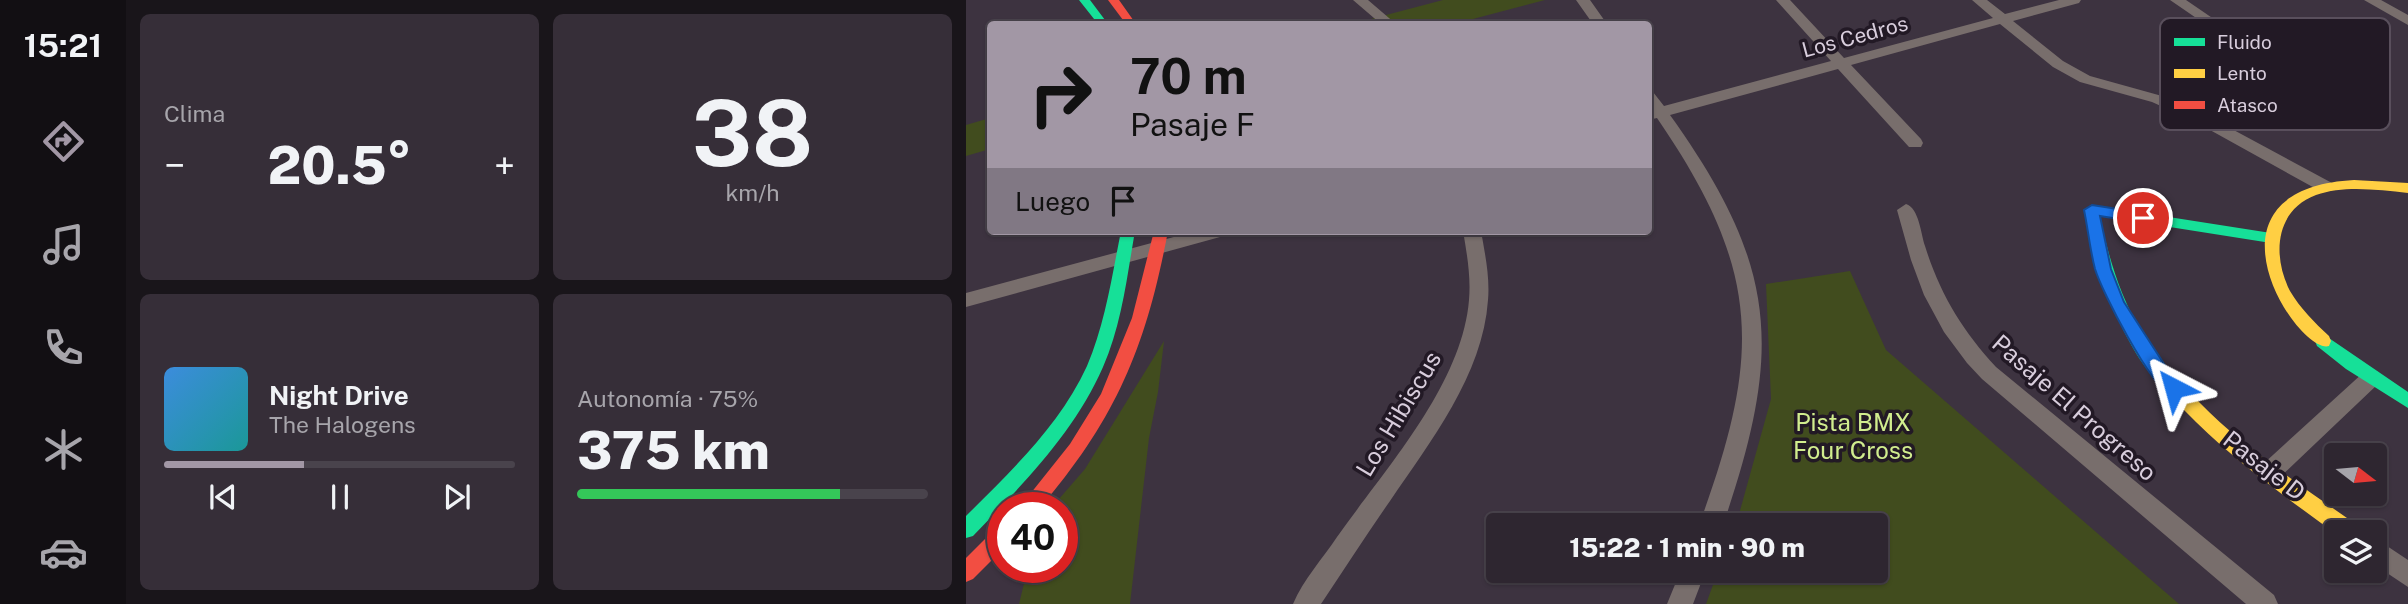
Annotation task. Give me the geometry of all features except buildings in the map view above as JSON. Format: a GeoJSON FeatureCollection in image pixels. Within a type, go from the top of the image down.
{"type":"FeatureCollection","features":[{"type":"Feature","properties":{"kind":"street"},"geometry":{"type":"LineString","coordinates":[[1084,0],[1101,21]]}},
{"type":"Feature","properties":{"kind":"street"},"geometry":{"type":"LineString","coordinates":[[1112,0],[1129,21]]}},
{"type":"Feature","properties":{"kind":"street"},"geometry":{"type":"LineString","coordinates":[[1360,0],[1385,21]]}},
{"type":"Feature","properties":{"kind":"street"},"geometry":{"type":"LineString","coordinates":[[1583,0],[1598,21]]}},
{"type":"Feature","properties":{"kind":"street"},"geometry":{"type":"LineString","coordinates":[[1783,0],[1845,64],[1915,143]]}},
{"type":"Feature","properties":{"kind":"street"},"geometry":{"type":"LineString","coordinates":[[1979,0],[2058,64],[2085,79],[2160,100]]}},
{"type":"Feature","properties":{"kind":"street","name":"Los Cedros"},"geometry":{"type":"LineString","coordinates":[[1654,113],[1845,64],[2074,0]]}},
{"type":"Feature","properties":{"kind":"street"},"geometry":{"type":"LineString","coordinates":[[2177,0],[2204,18]]}},
{"type":"Feature","properties":{"kind":"street"},"geometry":{"type":"LineString","coordinates":[[2371,0],[2408,21]]}},
{"type":"Feature","properties":{"kind":"street"},"geometry":{"type":"LineString","coordinates":[[1654,113],[1730,229],[1746,277],[1751,304],[1753,342],[1750,394],[1734,463],[1715,513]]}},
{"type":"Feature","properties":{"kind":"street"},"geometry":{"type":"LineString","coordinates":[[2222,130],[2326,187]]}},
{"type":"Feature","properties":{"kind":"street"},"geometry":{"type":"LineString","coordinates":[[2404,391],[2371,378],[2326,345],[2289,303],[2274,275],[2271,238],[2278,216],[2287,205],[2301,196],[2326,187],[2408,188]]}},
{"type":"Feature","properties":{"kind":"street","name":"Pasaje El Progreso"},"geometry":{"type":"LineString","coordinates":[[1906,210],[1914,246],[1932,289],[1958,338],[1989,373],[2265,604]]}},
{"type":"Feature","properties":{"kind":"street","name":"Pasaje D"},"geometry":{"type":"LineString","coordinates":[[2271,238],[2092,210],[2103,269],[2112,292],[2154,363],[2189,405],[2270,472],[2334,520]]}},
{"type":"Feature","properties":{"kind":"street"},"geometry":{"type":"LineString","coordinates":[[966,529],[1033,459],[1071,408],[1094,369],[1107,335],[1127,235]]}},
{"type":"Feature","properties":{"kind":"street"},"geometry":{"type":"LineString","coordinates":[[966,300],[1122,259],[1159,239],[1190,235]]}},
{"type":"Feature","properties":{"kind":"street","name":"Los Hibiscus"},"geometry":{"type":"LineString","coordinates":[[1306,604],[1433,418],[1461,366],[1480,294],[1480,261],[1473,235]]}},
{"type":"Feature","properties":{"kind":"street"},"geometry":{"type":"LineString","coordinates":[[1041,492],[1075,451],[1116,386],[1140,328],[1159,239]]}},
{"type":"Feature","properties":{"kind":"street"},"geometry":{"type":"LineString","coordinates":[[2270,472],[2371,378]]}},
{"type":"Feature","properties":{"kind":"street"},"geometry":{"type":"LineString","coordinates":[[966,572],[987,552]]}},
{"type":"Feature","properties":{"kind":"street"},"geometry":{"type":"LineString","coordinates":[[2387,559],[2408,575]]}},
{"type":"Feature","properties":{"kind":"street"},"geometry":{"type":"LineString","coordinates":[[1680,604],[1688,583]]}},
{"type":"Feature","properties":{"kind":"green space"},"geometry":{"type":"Polygon","coordinates":[[[1443,0],[1545,0],[1465,21],[1363,21],[1443,0]]]}},
{"type":"Feature","properties":{"kind":"green space"},"geometry":{"type":"Polygon","coordinates":[[[987,119],[987,150],[966,156],[966,125],[987,119]]]}},
{"type":"Feature","properties":{"kind":"green space","name":"Pista BMX Four Cross"},"geometry":{"type":"Polygon","coordinates":[[[1850,271],[1886,350],[2179,604],[1706,604],[1714,583],[1888,583],[1888,513],[1739,513],[1771,399],[1766,284],[1850,271]]]}},
{"type":"Feature","properties":{"kind":"green space"},"geometry":{"type":"Polygon","coordinates":[[[1164,341],[1149,438],[1130,604],[1019,604],[1024,583],[1078,583],[1078,492],[1065,492],[1085,469],[1164,341]]]}},
{"type":"Feature","properties":{"kind":"traffic: fast"},"geometry":{"type":"LineString","coordinates":[[1084,0],[1101,21]]}},
{"type":"Feature","properties":{"kind":"traffic: fast"},"geometry":{"type":"LineString","coordinates":[[2161,372],[2135,335],[2115,296],[2101,255],[2092,210],[2271,238]]}},
{"type":"Feature","properties":{"kind":"traffic: fast"},"geometry":{"type":"LineString","coordinates":[[966,529],[1038,454],[1083,390],[1095,366],[1106,333],[1127,235]]}},
{"type":"Feature","properties":{"kind":"traffic: fast"},"geometry":{"type":"LineString","coordinates":[[2323,341],[2408,401]]}},
{"type":"Feature","properties":{"kind":"traffic: slow"},"geometry":{"type":"LineString","coordinates":[[2323,341],[2292,306],[2278,279],[2272,249],[2274,227],[2279,216],[2301,196],[2326,188],[2354,185],[2408,188]]}},
{"type":"Feature","properties":{"kind":"traffic: slow"},"geometry":{"type":"LineString","coordinates":[[2161,372],[2181,396],[2226,439],[2334,520]]}},
{"type":"Feature","properties":{"kind":"traffic: jam"},"geometry":{"type":"LineString","coordinates":[[1113,0],[1129,21]]}},
{"type":"Feature","properties":{"kind":"traffic: jam"},"geometry":{"type":"LineString","coordinates":[[1041,492],[1093,425],[1120,373],[1140,318],[1160,235]]}},
{"type":"Feature","properties":{"kind":"traffic: jam"},"geometry":{"type":"LineString","coordinates":[[966,572],[987,551]]}},
{"type":"Feature","properties":{"kind":"route"},"geometry":{"type":"LineString","coordinates":[[2143,218],[2092,210],[2103,269],[2117,304],[2136,337],[2174,388]]}}]}
